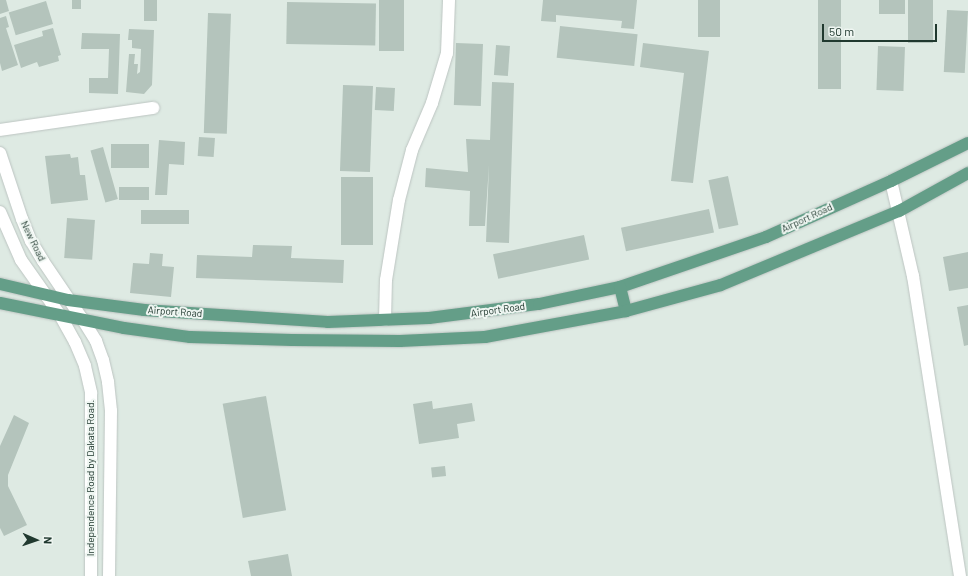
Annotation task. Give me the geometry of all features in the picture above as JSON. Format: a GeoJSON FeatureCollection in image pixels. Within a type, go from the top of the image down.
{"type":"FeatureCollection","features":[{"type":"Feature","properties":{"kind":"main road","name":"Airport Road"},"geometry":{"type":"LineString","coordinates":[[0,284],[68,300],[144,310],[265,319],[328,322],[385,320],[429,318],[508,309],[620,287],[766,237],[891,181],[968,143]]}},
{"type":"Feature","properties":{"kind":"main road","name":"Airport Road"},"geometry":{"type":"LineString","coordinates":[[0,303],[124,328],[190,336],[292,340],[400,341],[485,337],[626,311],[721,285],[899,211],[968,173]]}},
{"type":"Feature","properties":{"kind":"main road"},"geometry":{"type":"LineString","coordinates":[[620,287],[626,311]]}},
{"type":"Feature","properties":{"kind":"street"},"geometry":{"type":"LineString","coordinates":[[385,320],[386,280],[399,200],[412,150],[432,102],[447,54],[449,0]]}},
{"type":"Feature","properties":{"kind":"street"},"geometry":{"type":"LineString","coordinates":[[0,130],[153,108]]}},
{"type":"Feature","properties":{"kind":"street","name":"New Road"},"geometry":{"type":"LineString","coordinates":[[0,153],[31,241],[68,300],[83,320]]}},
{"type":"Feature","properties":{"kind":"street"},"geometry":{"type":"LineString","coordinates":[[891,181],[913,276],[960,576]]}},
{"type":"Feature","properties":{"kind":"street","name":"New Road"},"geometry":{"type":"LineString","coordinates":[[0,212],[21,260],[60,316]]}},
{"type":"Feature","properties":{"kind":"street","name":"Independence Road by Dakata Road."},"geometry":{"type":"LineString","coordinates":[[60,316],[75,342],[85,366],[91,393],[91,576]]}},
{"type":"Feature","properties":{"kind":"street","name":"Independence Road by Dakata Road."},"geometry":{"type":"LineString","coordinates":[[83,320],[96,341],[108,382],[111,411],[109,576]]}},
{"type":"Feature","properties":{"kind":"building"},"geometry":{"type":"Polygon","coordinates":[[[0,0],[6,0],[9,11],[0,14],[0,0]]]}},
{"type":"Feature","properties":{"kind":"building"},"geometry":{"type":"Polygon","coordinates":[[[72,0],[81,0],[81,9],[72,9],[72,0]]]}},
{"type":"Feature","properties":{"kind":"building"},"geometry":{"type":"Polygon","coordinates":[[[144,0],[157,0],[157,21],[144,21],[144,0]]]}},
{"type":"Feature","properties":{"kind":"building"},"geometry":{"type":"Polygon","coordinates":[[[379,0],[404,0],[404,51],[379,51],[379,0]]]}},
{"type":"Feature","properties":{"kind":"building"},"geometry":{"type":"Polygon","coordinates":[[[543,0],[637,0],[634,29],[621,28],[622,21],[556,15],[556,22],[541,21],[543,0]]]}},
{"type":"Feature","properties":{"kind":"building"},"geometry":{"type":"Polygon","coordinates":[[[698,0],[720,0],[720,37],[698,37],[698,0]]]}},
{"type":"Feature","properties":{"kind":"building"},"geometry":{"type":"Polygon","coordinates":[[[818,0],[841,0],[841,89],[818,89],[818,0]]]}},
{"type":"Feature","properties":{"kind":"building"},"geometry":{"type":"Polygon","coordinates":[[[879,0],[905,0],[905,14],[879,14],[879,0]]]}},
{"type":"Feature","properties":{"kind":"building"},"geometry":{"type":"Polygon","coordinates":[[[908,0],[933,0],[933,43],[908,43],[908,0]]]}},
{"type":"Feature","properties":{"kind":"building"},"geometry":{"type":"Polygon","coordinates":[[[46,1],[53,24],[16,35],[9,12],[46,1]]]}},
{"type":"Feature","properties":{"kind":"building"},"geometry":{"type":"Polygon","coordinates":[[[287,2],[376,4],[375,46],[286,44],[287,2]]]}},
{"type":"Feature","properties":{"kind":"building"},"geometry":{"type":"Polygon","coordinates":[[[947,10],[968,11],[965,73],[944,72],[947,10]]]}},
{"type":"Feature","properties":{"kind":"building"},"geometry":{"type":"Polygon","coordinates":[[[208,13],[231,14],[227,134],[204,133],[208,13]]]}},
{"type":"Feature","properties":{"kind":"building"},"geometry":{"type":"Polygon","coordinates":[[[6,16],[9,27],[6,28],[18,65],[2,71],[0,63],[0,18],[6,16]]]}},
{"type":"Feature","properties":{"kind":"building"},"geometry":{"type":"Polygon","coordinates":[[[560,26],[638,34],[634,66],[557,58],[560,26]]]}},
{"type":"Feature","properties":{"kind":"building"},"geometry":{"type":"Polygon","coordinates":[[[53,28],[61,55],[58,56],[59,61],[39,67],[37,62],[21,68],[14,45],[43,36],[42,31],[53,28]]]}},
{"type":"Feature","properties":{"kind":"building"},"geometry":{"type":"Polygon","coordinates":[[[129,29],[154,30],[152,85],[144,94],[126,92],[129,54],[135,54],[134,64],[138,64],[137,74],[140,72],[141,49],[132,48],[132,40],[128,40],[129,29]]]}},
{"type":"Feature","properties":{"kind":"building"},"geometry":{"type":"Polygon","coordinates":[[[82,33],[120,34],[118,94],[89,93],[89,78],[108,78],[109,49],[81,49],[82,33]]]}},
{"type":"Feature","properties":{"kind":"building"},"geometry":{"type":"Polygon","coordinates":[[[456,43],[483,44],[481,106],[454,105],[456,43]]]}},
{"type":"Feature","properties":{"kind":"building"},"geometry":{"type":"Polygon","coordinates":[[[643,43],[709,51],[693,183],[671,181],[684,73],[640,67],[643,43]]]}},
{"type":"Feature","properties":{"kind":"building"},"geometry":{"type":"Polygon","coordinates":[[[496,45],[510,46],[508,76],[494,75],[496,45]]]}},
{"type":"Feature","properties":{"kind":"building"},"geometry":{"type":"Polygon","coordinates":[[[878,46],[905,47],[903,91],[876,90],[878,46]]]}},
{"type":"Feature","properties":{"kind":"building"},"geometry":{"type":"Polygon","coordinates":[[[492,82],[514,83],[509,243],[486,242],[489,165],[485,226],[469,226],[470,191],[425,187],[426,168],[468,172],[466,139],[490,140],[492,82]]]}},
{"type":"Feature","properties":{"kind":"building"},"geometry":{"type":"Polygon","coordinates":[[[343,85],[373,86],[370,172],[340,171],[343,85]]]}},
{"type":"Feature","properties":{"kind":"building"},"geometry":{"type":"Polygon","coordinates":[[[376,87],[395,88],[394,111],[375,110],[376,87]]]}},
{"type":"Feature","properties":{"kind":"building"},"geometry":{"type":"Polygon","coordinates":[[[199,137],[215,138],[214,157],[198,156],[199,137]]]}},
{"type":"Feature","properties":{"kind":"building"},"geometry":{"type":"Polygon","coordinates":[[[159,140],[185,142],[184,165],[169,164],[167,195],[155,195],[159,140]]]}},
{"type":"Feature","properties":{"kind":"building"},"geometry":{"type":"Polygon","coordinates":[[[111,144],[149,144],[149,168],[111,168],[111,144]]]}},
{"type":"Feature","properties":{"kind":"building"},"geometry":{"type":"Polygon","coordinates":[[[103,147],[118,199],[105,202],[91,151],[103,147]]]}},
{"type":"Feature","properties":{"kind":"building"},"geometry":{"type":"Polygon","coordinates":[[[70,154],[71,158],[78,157],[80,175],[85,175],[88,200],[51,204],[45,156],[70,154]]]}},
{"type":"Feature","properties":{"kind":"building"},"geometry":{"type":"Polygon","coordinates":[[[728,176],[738,225],[719,229],[708,180],[728,176]]]}},
{"type":"Feature","properties":{"kind":"building"},"geometry":{"type":"Polygon","coordinates":[[[341,177],[373,177],[373,245],[341,245],[341,177]]]}},
{"type":"Feature","properties":{"kind":"building"},"geometry":{"type":"Polygon","coordinates":[[[119,187],[149,187],[149,200],[119,200],[119,187]]]}},
{"type":"Feature","properties":{"kind":"building"},"geometry":{"type":"Polygon","coordinates":[[[709,209],[714,232],[626,251],[621,228],[709,209]]]}},
{"type":"Feature","properties":{"kind":"building"},"geometry":{"type":"Polygon","coordinates":[[[141,210],[189,210],[189,224],[141,224],[141,210]]]}},
{"type":"Feature","properties":{"kind":"building"},"geometry":{"type":"Polygon","coordinates":[[[67,218],[95,220],[92,260],[64,258],[67,218]]]}},
{"type":"Feature","properties":{"kind":"building"},"geometry":{"type":"Polygon","coordinates":[[[584,235],[589,259],[498,279],[493,254],[584,235]]]}},
{"type":"Feature","properties":{"kind":"building"},"geometry":{"type":"Polygon","coordinates":[[[253,245],[292,246],[291,258],[344,260],[343,283],[196,278],[197,255],[252,257],[253,245]]]}},
{"type":"Feature","properties":{"kind":"building"},"geometry":{"type":"Polygon","coordinates":[[[968,252],[968,288],[949,291],[943,257],[968,252]]]}},
{"type":"Feature","properties":{"kind":"building"},"geometry":{"type":"Polygon","coordinates":[[[150,253],[163,254],[162,266],[174,267],[171,297],[130,293],[133,263],[149,264],[150,253]]]}},
{"type":"Feature","properties":{"kind":"building"},"geometry":{"type":"Polygon","coordinates":[[[968,305],[968,345],[964,346],[957,307],[968,305]]]}},
{"type":"Feature","properties":{"kind":"building"},"geometry":{"type":"Polygon","coordinates":[[[266,396],[286,510],[243,518],[223,404],[266,396]]]}},
{"type":"Feature","properties":{"kind":"building"},"geometry":{"type":"Polygon","coordinates":[[[432,401],[433,409],[472,403],[475,421],[457,424],[459,438],[419,444],[413,404],[432,401]]]}},
{"type":"Feature","properties":{"kind":"building"},"geometry":{"type":"Polygon","coordinates":[[[14,415],[29,423],[8,475],[8,486],[27,525],[4,536],[0,528],[0,446],[14,415]]]}},
{"type":"Feature","properties":{"kind":"building"},"geometry":{"type":"Polygon","coordinates":[[[445,466],[446,476],[432,477],[431,467],[445,466]]]}},
{"type":"Feature","properties":{"kind":"building"},"geometry":{"type":"Polygon","coordinates":[[[288,554],[292,576],[251,576],[248,561],[288,554]]]}}]}
